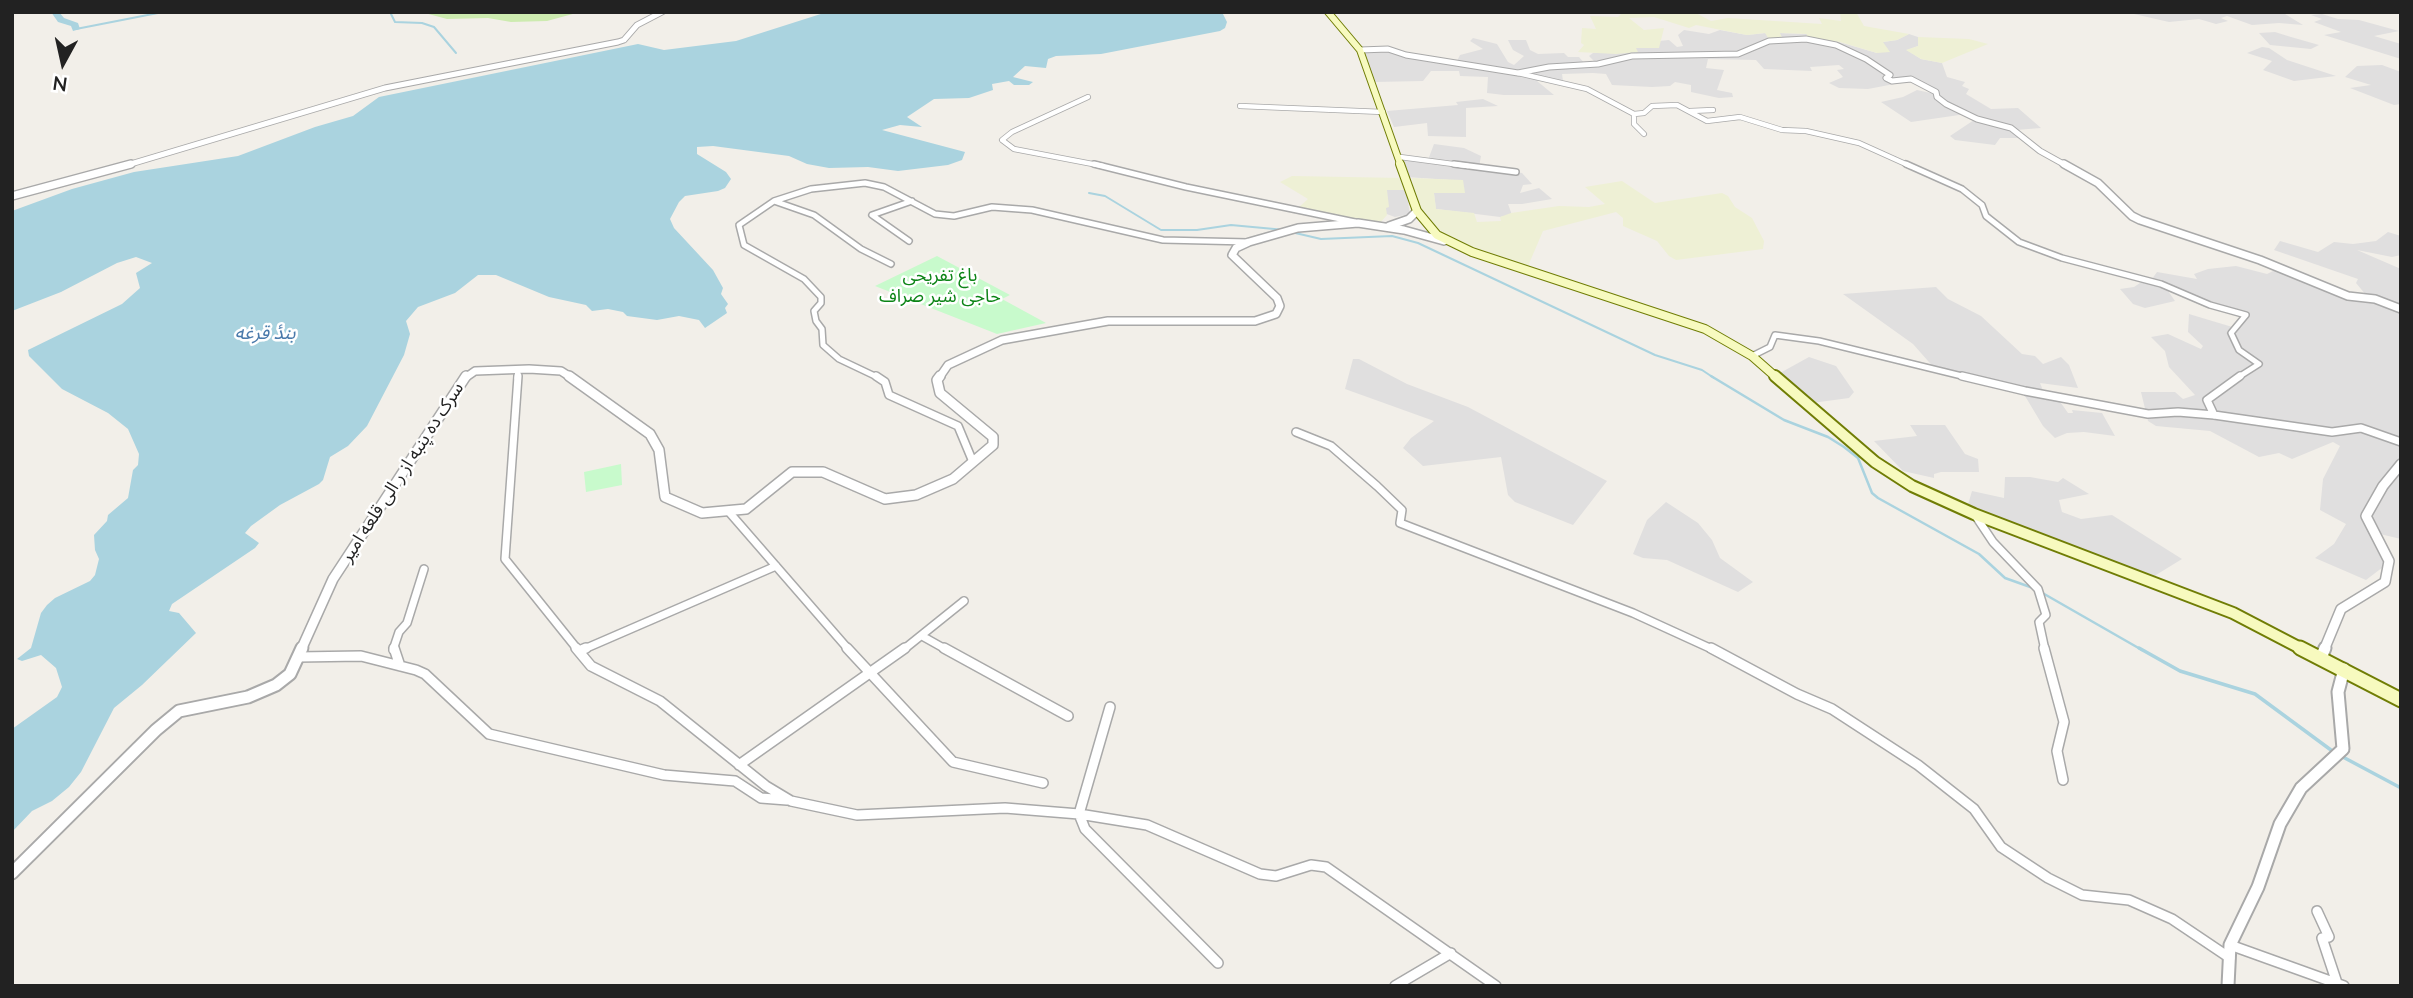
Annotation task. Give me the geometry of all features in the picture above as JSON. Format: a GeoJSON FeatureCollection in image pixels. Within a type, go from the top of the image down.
{"type":"FeatureCollection","features":[{"type":"Feature","properties":{"kind":"main road"},"geometry":{"type":"LineString","coordinates":[[1328,12],[1360,50],[1417,211],[1431,230],[1449,242],[1681,319],[1717,335],[1752,356],[1887,471],[1912,486],[1975,514],[2233,613],[2401,700]]}},
{"type":"Feature","properties":{"kind":"street"},"geometry":{"type":"LineString","coordinates":[[12,196],[190,148],[384,88],[618,42],[624,40],[637,24],[662,12]]}},
{"type":"Feature","properties":{"kind":"street"},"geometry":{"type":"LineString","coordinates":[[1518,73],[1549,67],[1598,64],[1632,56],[1738,54],[1769,41],[1806,39],[1836,45],[1866,59],[1890,75],[1886,78],[1892,81],[1910,79],[1936,92],[1937,97],[1946,104],[1977,119],[2011,128],[2040,151],[2098,183],[2132,216],[2140,220],[2260,260],[2348,296],[2375,299],[2401,309]]}},
{"type":"Feature","properties":{"kind":"street"},"geometry":{"type":"LineString","coordinates":[[1360,50],[1388,49],[1406,55],[1581,86],[1634,114],[1644,113],[1652,106],[1677,105],[1707,121],[1740,117],[1782,130],[1806,131],[1859,143],[1962,189],[1982,205],[1986,216],[2019,242],[2062,258],[2161,284],[2210,305],[2246,315],[2231,333],[2239,350],[2259,364],[2226,384],[2207,400],[2214,415]]}},
{"type":"Feature","properties":{"kind":"street"},"geometry":{"type":"LineString","coordinates":[[1088,97],[1012,132],[1002,140],[1014,149],[1126,170],[1186,187],[1404,230],[1449,242]]}},
{"type":"Feature","properties":{"kind":"street"},"geometry":{"type":"LineString","coordinates":[[1240,106],[1383,112]]}},
{"type":"Feature","properties":{"kind":"street"},"geometry":{"type":"LineString","coordinates":[[1686,112],[1713,110]]}},
{"type":"Feature","properties":{"kind":"street"},"geometry":{"type":"LineString","coordinates":[[1634,114],[1634,124],[1643,134]]}},
{"type":"Feature","properties":{"kind":"street"},"geometry":{"type":"LineString","coordinates":[[1400,157],[1516,172]]}},
{"type":"Feature","properties":{"kind":"street"},"geometry":{"type":"LineString","coordinates":[[973,461],[958,426],[889,395],[885,383],[876,375],[830,353],[823,345],[822,329],[816,321],[814,311],[821,303],[821,297],[804,279],[744,245],[739,225],[774,201],[811,189],[865,183],[884,187],[935,214],[954,216],[992,207],[1032,210],[1163,240],[1249,242],[1298,228],[1358,223]]}},
{"type":"Feature","properties":{"kind":"street"},"geometry":{"type":"LineString","coordinates":[[774,201],[814,215],[861,249],[891,264]]}},
{"type":"Feature","properties":{"kind":"street"},"geometry":{"type":"LineString","coordinates":[[909,241],[872,215],[912,201]]}},
{"type":"Feature","properties":{"kind":"street"},"geometry":{"type":"LineString","coordinates":[[1373,226],[1396,225],[1409,219],[1417,211]]}},
{"type":"Feature","properties":{"kind":"street","name":"سرک ده پنبه از ر الی قلعه امیر"},"geometry":{"type":"LineString","coordinates":[[12,873],[156,730],[179,711],[248,697],[276,685],[290,674],[333,579],[467,375],[475,371],[518,369],[561,371],[589,388],[650,434],[659,450],[664,497],[702,513],[746,509],[792,472],[823,472],[886,499],[916,495],[953,479],[993,445],[993,437],[940,393],[937,380],[948,365],[1002,340],[1108,321],[1255,321],[1276,314],[1280,306],[1277,298],[1232,255],[1236,248],[1249,242]]}},
{"type":"Feature","properties":{"kind":"street"},"geometry":{"type":"LineString","coordinates":[[1752,356],[1770,347],[1775,335],[1819,341],[2025,391],[2117,409],[2148,414],[2178,412],[2214,415],[2332,432],[2361,428],[2401,442]]}},
{"type":"Feature","properties":{"kind":"street"},"geometry":{"type":"LineString","coordinates":[[518,369],[505,559],[591,666],[660,701],[766,786],[792,801]]}},
{"type":"Feature","properties":{"kind":"street"},"geometry":{"type":"LineString","coordinates":[[1296,432],[1331,446],[1377,486],[1402,510],[1400,523],[1633,613],[1704,644],[1797,694],[1832,709],[1918,765],[1974,809],[2001,846],[2048,878],[2082,895],[2129,900],[2172,919],[2231,959]]}},
{"type":"Feature","properties":{"kind":"street"},"geometry":{"type":"LineString","coordinates":[[2321,657],[2341,609],[2385,582],[2389,561],[2366,516],[2383,486],[2401,464]]}},
{"type":"Feature","properties":{"kind":"street"},"geometry":{"type":"LineString","coordinates":[[729,512],[869,673],[953,762],[1043,783]]}},
{"type":"Feature","properties":{"kind":"street"},"geometry":{"type":"LineString","coordinates":[[1975,514],[1993,542],[2038,589],[2042,599],[2046,615],[2039,622],[2039,627],[2064,722],[2057,751],[2063,780]]}},
{"type":"Feature","properties":{"kind":"street"},"geometry":{"type":"LineString","coordinates":[[579,651],[776,566]]}},
{"type":"Feature","properties":{"kind":"street"},"geometry":{"type":"LineString","coordinates":[[400,666],[393,650],[399,632],[407,623],[424,569]]}},
{"type":"Feature","properties":{"kind":"street"},"geometry":{"type":"LineString","coordinates":[[739,765],[922,636],[964,601]]}},
{"type":"Feature","properties":{"kind":"street"},"geometry":{"type":"LineString","coordinates":[[922,636],[1068,716]]}},
{"type":"Feature","properties":{"kind":"street"},"geometry":{"type":"LineString","coordinates":[[298,657],[361,656],[400,666],[425,674],[489,734],[664,775],[735,781],[761,798],[792,801],[857,815],[1005,808],[1079,814],[1147,825],[1260,874],[1276,876],[1311,865],[1326,867],[1496,986]]}},
{"type":"Feature","properties":{"kind":"street"},"geometry":{"type":"LineString","coordinates":[[2228,986],[2230,945],[2242,925],[2258,887],[2280,824],[2301,788],[2343,749],[2338,692],[2344,669]]}},
{"type":"Feature","properties":{"kind":"street"},"geometry":{"type":"LineString","coordinates":[[1110,707],[1079,814],[1085,829],[1218,963]]}},
{"type":"Feature","properties":{"kind":"street"},"geometry":{"type":"LineString","coordinates":[[2317,911],[2329,937],[2322,938],[2340,984]]}},
{"type":"Feature","properties":{"kind":"street"},"geometry":{"type":"LineString","coordinates":[[2230,945],[2340,984]]}},
{"type":"Feature","properties":{"kind":"street"},"geometry":{"type":"LineString","coordinates":[[1403,984],[1451,953]]}},
{"type":"Feature","properties":{"kind":"shaded area"},"geometry":{"type":"Polygon","coordinates":[[[2134,14],[2285,14],[2303,25],[2252,25],[2227,16],[2221,18],[2228,21],[2216,24],[2199,19],[2169,22],[2134,14]]]}},
{"type":"Feature","properties":{"kind":"shaded area"},"geometry":{"type":"Polygon","coordinates":[[[2322,14],[2338,19],[2359,20],[2399,31],[2374,36],[2401,44],[2401,59],[2324,35],[2341,32],[2314,22],[2322,19],[2311,15],[2322,14]]]}},
{"type":"Feature","properties":{"kind":"shaded area"},"geometry":{"type":"Polygon","coordinates":[[[1684,30],[1709,34],[1720,30],[1747,35],[1765,33],[1783,39],[1779,33],[1808,34],[1806,38],[1839,42],[1877,53],[1883,42],[1897,40],[1909,34],[1918,37],[1918,46],[1907,50],[1921,59],[1942,63],[1947,77],[1965,82],[1962,86],[1969,89],[1966,94],[1991,109],[2018,108],[2041,128],[2016,130],[2024,138],[2000,138],[1995,145],[1955,140],[1950,136],[1974,120],[1966,114],[1911,122],[1881,102],[1903,97],[1917,90],[1935,94],[1910,81],[1868,89],[1839,88],[1829,83],[1843,77],[1837,70],[1844,69],[1839,65],[1810,67],[1812,71],[1764,69],[1756,60],[1708,59],[1706,68],[1724,70],[1717,90],[1732,93],[1733,97],[1719,98],[1691,92],[1691,85],[1675,82],[1670,86],[1652,87],[1612,85],[1606,74],[1593,73],[1562,74],[1563,81],[1537,81],[1554,95],[1504,95],[1487,93],[1488,77],[1460,76],[1459,71],[1431,71],[1423,81],[1374,82],[1364,50],[1387,49],[1409,55],[1457,61],[1460,55],[1483,49],[1470,41],[1473,38],[1497,44],[1508,62],[1514,65],[1524,56],[1513,50],[1508,40],[1526,40],[1530,50],[1538,54],[1564,53],[1568,57],[1579,57],[1585,64],[1595,62],[1589,56],[1593,53],[1637,52],[1635,48],[1669,40],[1677,47],[1683,46],[1678,35],[1684,30]]]}},
{"type":"Feature","properties":{"kind":"shaded area"},"geometry":{"type":"Polygon","coordinates":[[[2275,32],[2319,45],[2311,49],[2270,45],[2259,33],[2275,32]]]}},
{"type":"Feature","properties":{"kind":"shaded area"},"geometry":{"type":"Polygon","coordinates":[[[2262,47],[2269,48],[2287,60],[2336,76],[2294,81],[2263,70],[2272,61],[2247,53],[2262,47]]]}},
{"type":"Feature","properties":{"kind":"shaded area"},"geometry":{"type":"Polygon","coordinates":[[[2382,65],[2401,72],[2401,104],[2394,105],[2350,88],[2371,85],[2345,77],[2357,66],[2382,65]]]}},
{"type":"Feature","properties":{"kind":"shaded area"},"geometry":{"type":"Polygon","coordinates":[[[1483,99],[1498,106],[1466,108],[1466,137],[1428,136],[1427,123],[1394,127],[1387,111],[1458,105],[1456,102],[1483,99]]]}},
{"type":"Feature","properties":{"kind":"shaded area"},"geometry":{"type":"Polygon","coordinates":[[[1434,144],[1464,148],[1481,156],[1479,167],[1522,173],[1532,184],[1523,185],[1520,193],[1539,188],[1552,199],[1508,204],[1512,215],[1500,217],[1436,209],[1434,193],[1463,181],[1407,177],[1400,158],[1428,160],[1434,144]]]}},
{"type":"Feature","properties":{"kind":"shaded area"},"geometry":{"type":"Polygon","coordinates":[[[1386,190],[1406,190],[1410,214],[1395,217],[1384,213],[1386,190]]]}},
{"type":"Feature","properties":{"kind":"shaded area"},"geometry":{"type":"Polygon","coordinates":[[[2388,232],[2401,236],[2401,255],[2392,257],[2357,250],[2401,269],[2401,539],[2380,534],[2387,564],[2366,580],[2315,558],[2334,544],[2346,524],[2320,510],[2323,479],[2340,446],[2333,442],[2292,459],[2279,453],[2259,457],[2210,431],[2156,426],[2148,421],[2141,392],[2175,392],[2183,399],[2195,395],[2169,367],[2165,351],[2151,337],[2168,334],[2201,349],[2203,346],[2188,332],[2189,314],[2239,329],[2243,315],[2166,288],[2175,301],[2145,308],[2133,304],[2120,289],[2134,287],[2146,279],[2152,279],[2157,272],[2197,279],[2194,274],[2208,269],[2236,266],[2267,274],[2279,268],[2340,294],[2366,295],[2356,283],[2358,279],[2274,250],[2280,241],[2318,252],[2334,242],[2353,244],[2376,241],[2388,232]]]}},
{"type":"Feature","properties":{"kind":"shaded area"},"geometry":{"type":"Polygon","coordinates":[[[1936,287],[1948,299],[1981,316],[2022,354],[2035,356],[2043,364],[2061,357],[2069,365],[2078,388],[2040,383],[2044,393],[2056,396],[2068,413],[2073,413],[2072,410],[2102,413],[2115,436],[2084,432],[2067,433],[2055,438],[2043,426],[2022,391],[1936,370],[1913,344],[1843,294],[1936,287]]]}},
{"type":"Feature","properties":{"kind":"shaded area"},"geometry":{"type":"Polygon","coordinates":[[[1809,357],[1836,366],[1854,392],[1849,398],[1812,403],[1780,373],[1809,357]]]}},
{"type":"Feature","properties":{"kind":"shaded area"},"geometry":{"type":"Polygon","coordinates":[[[1353,359],[1359,359],[1407,384],[1468,407],[1607,481],[1573,525],[1515,502],[1508,495],[1501,457],[1423,466],[1403,448],[1411,438],[1434,421],[1345,389],[1353,359]]]}},
{"type":"Feature","properties":{"kind":"shaded area"},"geometry":{"type":"Polygon","coordinates":[[[1910,425],[1945,425],[1965,454],[1978,459],[1979,472],[1941,472],[1934,474],[1934,478],[1903,471],[1874,441],[1917,436],[1910,425]]]}},
{"type":"Feature","properties":{"kind":"shaded area"},"geometry":{"type":"Polygon","coordinates":[[[2005,477],[2030,477],[2058,482],[2063,478],[2089,494],[2059,500],[2062,512],[2081,519],[2112,515],[2182,559],[2155,578],[1967,508],[1972,491],[2004,498],[2005,477]]]}},
{"type":"Feature","properties":{"kind":"shaded area"},"geometry":{"type":"Polygon","coordinates":[[[1666,502],[1698,523],[1712,540],[1720,558],[1753,582],[1738,592],[1667,560],[1643,558],[1633,554],[1647,520],[1666,502]]]}},
{"type":"Feature","properties":{"kind":"green space"},"geometry":{"type":"Polygon","coordinates":[[[421,12],[580,12],[547,21],[511,22],[488,18],[447,19],[421,12]]]}},
{"type":"Feature","properties":{"kind":"green space"},"geometry":{"type":"Polygon","coordinates":[[[1623,12],[1694,12],[1711,21],[1728,18],[1822,24],[1819,18],[1841,21],[1840,12],[1856,12],[1864,26],[1909,34],[1897,40],[1883,42],[1890,52],[1877,53],[1840,42],[1805,38],[1807,34],[1780,33],[1783,40],[1770,41],[1765,33],[1747,35],[1696,25],[1689,28],[1654,17],[1629,18],[1644,30],[1664,28],[1659,48],[1636,48],[1638,52],[1616,54],[1578,52],[1584,45],[1581,43],[1582,28],[1596,29],[1590,16],[1618,17],[1623,12]]]}},
{"type":"Feature","properties":{"kind":"green space"},"geometry":{"type":"Polygon","coordinates":[[[1918,37],[1969,39],[1988,44],[1942,63],[1921,59],[1906,50],[1918,46],[1918,37]]]}},
{"type":"Feature","properties":{"kind":"green space"},"geometry":{"type":"Polygon","coordinates":[[[1292,176],[1402,178],[1406,190],[1387,190],[1389,207],[1386,208],[1387,215],[1379,224],[1298,208],[1308,199],[1280,182],[1292,176]]]}},
{"type":"Feature","properties":{"kind":"green space"},"geometry":{"type":"Polygon","coordinates":[[[1412,178],[1463,180],[1465,193],[1434,193],[1436,209],[1474,213],[1477,222],[1501,221],[1500,217],[1511,213],[1559,206],[1589,207],[1605,204],[1585,187],[1622,181],[1655,203],[1722,193],[1728,196],[1735,207],[1752,218],[1764,241],[1763,249],[1676,260],[1669,256],[1657,241],[1623,226],[1623,218],[1616,212],[1543,231],[1528,266],[1444,237],[1416,207],[1412,178]]]}},
{"type":"Feature","properties":{"kind":"green space","name":"باغ تفریحی حاجی شیر صراف"},"geometry":{"type":"Polygon","coordinates":[[[937,256],[1010,295],[1002,299],[1046,323],[997,334],[875,286],[937,256]]]}},
{"type":"Feature","properties":{"kind":"green space"},"geometry":{"type":"Polygon","coordinates":[[[621,464],[622,485],[586,492],[584,472],[621,464]]]}},
{"type":"Feature","properties":{"kind":"water","name":"بندٔ قرغه"},"geometry":{"type":"Polygon","coordinates":[[[827,12],[1222,12],[1227,22],[1225,28],[1220,31],[1101,54],[1056,56],[1048,59],[1046,68],[1025,66],[1013,77],[1033,82],[1029,85],[1014,85],[1009,81],[992,84],[993,90],[969,98],[934,99],[907,117],[922,127],[900,125],[882,130],[965,152],[962,160],[948,165],[898,171],[868,167],[829,168],[807,164],[789,156],[713,146],[697,147],[697,154],[726,172],[731,179],[725,188],[718,191],[685,196],[670,219],[674,228],[713,270],[723,288],[721,294],[728,304],[725,308],[727,313],[705,328],[699,320],[679,316],[657,320],[627,316],[623,312],[608,309],[592,311],[586,305],[549,297],[496,275],[478,275],[455,293],[418,307],[406,321],[410,334],[404,355],[367,426],[348,446],[330,457],[323,480],[319,484],[280,505],[251,526],[245,533],[259,543],[255,548],[172,604],[169,611],[179,613],[196,633],[114,708],[81,772],[69,787],[52,801],[32,811],[12,832],[12,729],[57,697],[62,687],[56,668],[41,655],[22,661],[17,659],[31,648],[41,613],[47,605],[55,598],[90,581],[95,575],[99,559],[94,535],[107,521],[108,515],[128,498],[139,454],[128,429],[108,413],[62,389],[29,356],[28,350],[122,304],[140,288],[136,273],[152,263],[136,257],[117,263],[61,292],[12,311],[12,211],[72,189],[134,172],[238,156],[353,116],[379,97],[638,44],[664,50],[736,41],[827,12]]]}},
{"type":"Feature","properties":{"kind":"waterway"},"geometry":{"type":"LineString","coordinates":[[55,12],[61,20],[75,25],[76,29]]}},
{"type":"Feature","properties":{"kind":"waterway"},"geometry":{"type":"LineString","coordinates":[[76,29],[163,12]]}},
{"type":"Feature","properties":{"kind":"waterway"},"geometry":{"type":"LineString","coordinates":[[390,12],[395,22],[422,23],[434,27],[456,53]]}},
{"type":"Feature","properties":{"kind":"waterway"},"geometry":{"type":"LineString","coordinates":[[1089,193],[1105,196],[1161,230],[1197,230],[1231,225],[1285,230]]}},
{"type":"Feature","properties":{"kind":"waterway"},"geometry":{"type":"LineString","coordinates":[[1291,232],[1321,239],[1392,236],[1418,243],[1655,355],[1702,370],[1711,376]]}},
{"type":"Feature","properties":{"kind":"waterway"},"geometry":{"type":"LineString","coordinates":[[1711,376],[1784,420],[1828,437],[1844,447],[1858,458],[1872,493],[1878,498],[1979,554],[2005,578],[2033,588]]}},
{"type":"Feature","properties":{"kind":"waterway"},"geometry":{"type":"LineString","coordinates":[[2039,591],[2142,650]]}},
{"type":"Feature","properties":{"kind":"waterway"},"geometry":{"type":"LineString","coordinates":[[2139,648],[2180,671],[2255,694],[2335,753]]}},
{"type":"Feature","properties":{"kind":"waterway"},"geometry":{"type":"LineString","coordinates":[[2341,756],[2401,788]]}}]}
